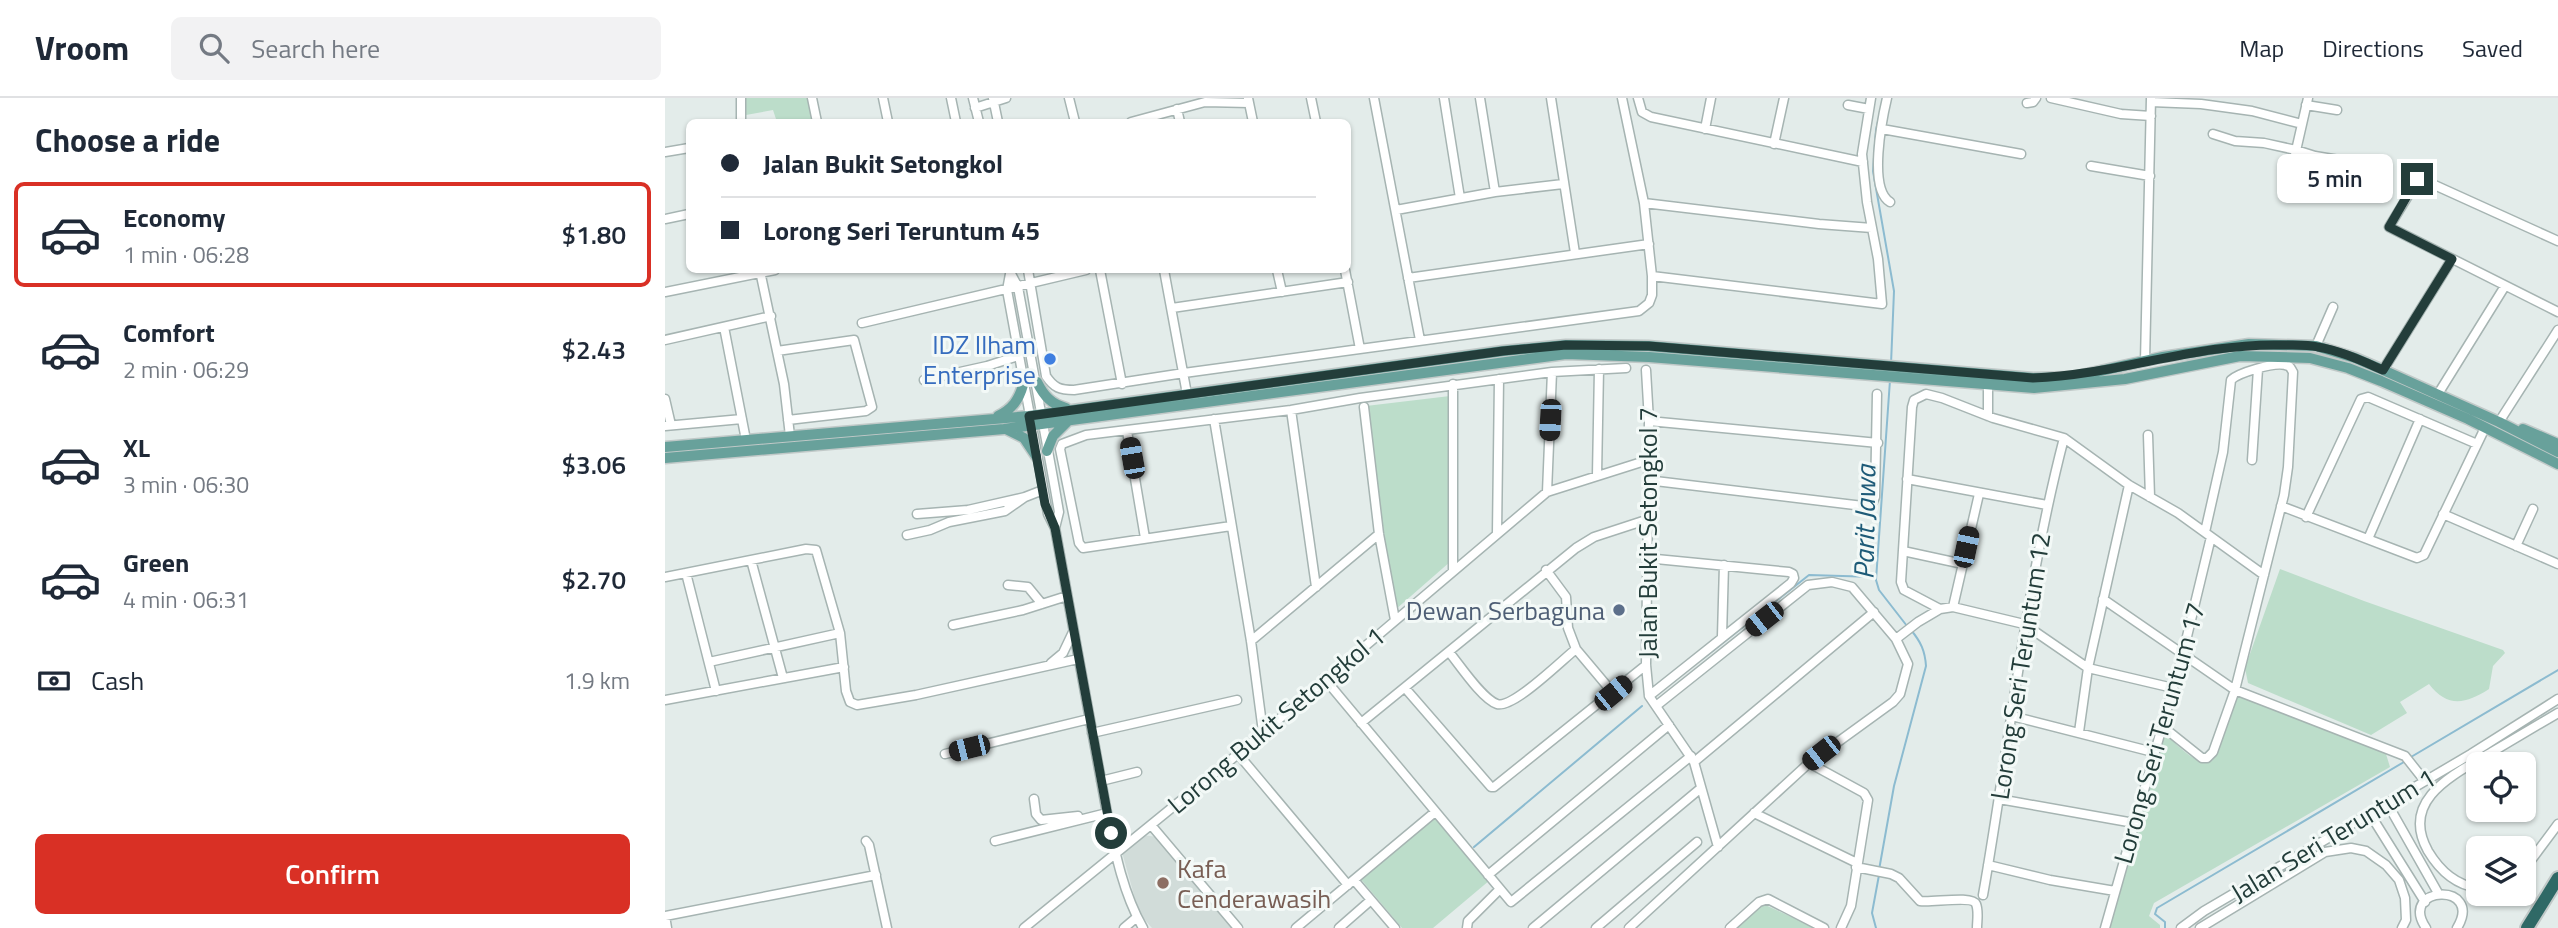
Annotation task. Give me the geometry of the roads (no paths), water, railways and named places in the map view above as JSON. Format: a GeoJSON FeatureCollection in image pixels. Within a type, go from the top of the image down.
{"type":"FeatureCollection","features":[{"type":"Feature","properties":{"kind":"highway"},"geometry":{"type":"LineString","coordinates":[[2528,928],[2558,878]]}},
{"type":"Feature","properties":{"kind":"main road"},"geometry":{"type":"LineString","coordinates":[[1047,451],[1053,436],[1071,415],[1186,384],[1566,345],[1649,346],[2033,378],[2073,377],[2164,357],[2249,344],[2316,346],[2355,358],[2499,422],[2558,452]]}},
{"type":"Feature","properties":{"kind":"main road"},"geometry":{"type":"LineString","coordinates":[[665,447],[987,419],[1041,419],[1361,382],[1566,354],[1606,354],[2034,388],[2125,379],[2240,356],[2311,358],[2348,368],[2468,419],[2558,464]]}},
{"type":"Feature","properties":{"kind":"main road"},"geometry":{"type":"LineString","coordinates":[[2164,357],[2164,365],[2170,370]]}},
{"type":"Feature","properties":{"kind":"main road"},"geometry":{"type":"LineString","coordinates":[[1037,382],[1044,396],[1071,415]]}},
{"type":"Feature","properties":{"kind":"main road"},"geometry":{"type":"LineString","coordinates":[[987,419],[1000,416],[1011,408],[1019,398],[1023,385]]}},
{"type":"Feature","properties":{"kind":"main road"},"geometry":{"type":"LineString","coordinates":[[2468,419],[2483,432],[2558,471]]}},
{"type":"Feature","properties":{"kind":"main road"},"geometry":{"type":"LineString","coordinates":[[665,458],[1004,429],[1030,420]]}},
{"type":"Feature","properties":{"kind":"main road"},"geometry":{"type":"LineString","coordinates":[[2509,428],[2521,428],[2558,444]]}},
{"type":"Feature","properties":{"kind":"main road"},"geometry":{"type":"LineString","coordinates":[[1004,429],[1016,432],[1024,438],[1036,456]]}},
{"type":"Feature","properties":{"kind":"street"},"geometry":{"type":"LineString","coordinates":[[741,98],[741,119]]}},
{"type":"Feature","properties":{"kind":"street"},"geometry":{"type":"LineString","coordinates":[[812,98],[816,119]]}},
{"type":"Feature","properties":{"kind":"street"},"geometry":{"type":"LineString","coordinates":[[883,98],[887,119]]}},
{"type":"Feature","properties":{"kind":"street"},"geometry":{"type":"LineString","coordinates":[[951,98],[955,119]]}},
{"type":"Feature","properties":{"kind":"street"},"geometry":{"type":"LineString","coordinates":[[973,98],[978,119]]}},
{"type":"Feature","properties":{"kind":"street"},"geometry":{"type":"LineString","coordinates":[[975,108],[1006,98]]}},
{"type":"Feature","properties":{"kind":"street"},"geometry":{"type":"LineString","coordinates":[[1069,98],[1074,119]]}},
{"type":"Feature","properties":{"kind":"street"},"geometry":{"type":"LineString","coordinates":[[1311,98],[1315,119]]}},
{"type":"Feature","properties":{"kind":"street"},"geometry":{"type":"LineString","coordinates":[[1374,98],[1420,340]]}},
{"type":"Feature","properties":{"kind":"street"},"geometry":{"type":"LineString","coordinates":[[1444,98],[1460,198]]}},
{"type":"Feature","properties":{"kind":"street"},"geometry":{"type":"LineString","coordinates":[[1480,98],[1495,192]]}},
{"type":"Feature","properties":{"kind":"street"},"geometry":{"type":"LineString","coordinates":[[1551,98],[1574,253]]}},
{"type":"Feature","properties":{"kind":"street"},"geometry":{"type":"LineString","coordinates":[[1029,273],[1047,376],[1052,386],[1060,390],[1122,384],[1186,384],[1360,349],[1644,308],[1652,295],[1649,244],[1644,203],[1622,98]]}},
{"type":"Feature","properties":{"kind":"street"},"geometry":{"type":"LineString","coordinates":[[1638,98],[1639,107],[1646,115],[1863,162]]}},
{"type":"Feature","properties":{"kind":"street"},"geometry":{"type":"LineString","coordinates":[[1705,129],[1711,98]]}},
{"type":"Feature","properties":{"kind":"street"},"geometry":{"type":"LineString","coordinates":[[1774,144],[1784,98]]}},
{"type":"Feature","properties":{"kind":"street"},"geometry":{"type":"LineString","coordinates":[[1652,276],[1882,304],[1863,162],[1871,98]]}},
{"type":"Feature","properties":{"kind":"street"},"geometry":{"type":"LineString","coordinates":[[1887,98],[1879,152],[1879,180],[1883,194],[1890,202]]}},
{"type":"Feature","properties":{"kind":"street"},"geometry":{"type":"LineString","coordinates":[[2027,103],[2036,98]]}},
{"type":"Feature","properties":{"kind":"street"},"geometry":{"type":"LineString","coordinates":[[2051,98],[2121,114],[2151,116]]}},
{"type":"Feature","properties":{"kind":"street"},"geometry":{"type":"LineString","coordinates":[[993,100],[997,119]]}},
{"type":"Feature","properties":{"kind":"street"},"geometry":{"type":"LineString","coordinates":[[1142,119],[1205,102],[1248,100],[1252,119]]}},
{"type":"Feature","properties":{"kind":"street"},"geometry":{"type":"LineString","coordinates":[[2145,361],[2151,100],[2252,111],[2302,124]]}},
{"type":"Feature","properties":{"kind":"street"},"geometry":{"type":"LineString","coordinates":[[2292,168],[2307,102],[2337,110]]}},
{"type":"Feature","properties":{"kind":"street"},"geometry":{"type":"LineString","coordinates":[[1848,105],[1869,109]]}},
{"type":"Feature","properties":{"kind":"street"},"geometry":{"type":"LineString","coordinates":[[1177,109],[1179,119]]}},
{"type":"Feature","properties":{"kind":"street"},"geometry":{"type":"LineString","coordinates":[[1882,129],[2021,154]]}},
{"type":"Feature","properties":{"kind":"street"},"geometry":{"type":"LineString","coordinates":[[2213,134],[2235,141],[2363,164],[2366,181]]}},
{"type":"Feature","properties":{"kind":"street"},"geometry":{"type":"LineString","coordinates":[[665,152],[686,148]]}},
{"type":"Feature","properties":{"kind":"street"},"geometry":{"type":"LineString","coordinates":[[2091,166],[2150,176]]}},
{"type":"Feature","properties":{"kind":"street"},"geometry":{"type":"LineString","coordinates":[[2558,241],[2419,178],[2389,227],[2558,312]]}},
{"type":"Feature","properties":{"kind":"street"},"geometry":{"type":"LineString","coordinates":[[1395,210],[1495,192],[1563,184]]}},
{"type":"Feature","properties":{"kind":"street"},"geometry":{"type":"LineString","coordinates":[[1644,203],[1807,223],[1872,228]]}},
{"type":"Feature","properties":{"kind":"street"},"geometry":{"type":"LineString","coordinates":[[665,219],[686,215]]}},
{"type":"Feature","properties":{"kind":"street"},"geometry":{"type":"LineString","coordinates":[[1409,278],[1649,244]]}},
{"type":"Feature","properties":{"kind":"street"},"geometry":{"type":"LineString","coordinates":[[2383,370],[2452,259]]}},
{"type":"Feature","properties":{"kind":"street"},"geometry":{"type":"LineString","coordinates":[[665,292],[745,273]]}},
{"type":"Feature","properties":{"kind":"street"},"geometry":{"type":"LineString","coordinates":[[759,273],[771,316],[790,436]]}},
{"type":"Feature","properties":{"kind":"street"},"geometry":{"type":"LineString","coordinates":[[1010,273],[1007,290],[1018,356],[1048,514],[1055,528],[1101,781],[1103,814],[1143,928]]}},
{"type":"Feature","properties":{"kind":"street"},"geometry":{"type":"LineString","coordinates":[[1011,273],[1018,287],[1037,382],[1041,419],[1059,512],[1055,528]]}},
{"type":"Feature","properties":{"kind":"street"},"geometry":{"type":"LineString","coordinates":[[862,323],[1073,273]]}},
{"type":"Feature","properties":{"kind":"street"},"geometry":{"type":"LineString","coordinates":[[1101,273],[1122,384]]}},
{"type":"Feature","properties":{"kind":"street"},"geometry":{"type":"LineString","coordinates":[[1165,273],[1186,384]]}},
{"type":"Feature","properties":{"kind":"street"},"geometry":{"type":"LineString","coordinates":[[1278,273],[1282,292]]}},
{"type":"Feature","properties":{"kind":"street"},"geometry":{"type":"LineString","coordinates":[[1346,273],[1360,349]]}},
{"type":"Feature","properties":{"kind":"street"},"geometry":{"type":"LineString","coordinates":[[1172,308],[1348,282]]}},
{"type":"Feature","properties":{"kind":"street"},"geometry":{"type":"LineString","coordinates":[[2438,394],[2505,286]]}},
{"type":"Feature","properties":{"kind":"street"},"geometry":{"type":"LineString","coordinates":[[2316,346],[2333,307]]}},
{"type":"Feature","properties":{"kind":"street"},"geometry":{"type":"LineString","coordinates":[[665,340],[771,316]]}},
{"type":"Feature","properties":{"kind":"street"},"geometry":{"type":"LineString","coordinates":[[724,327],[746,440]]}},
{"type":"Feature","properties":{"kind":"street"},"geometry":{"type":"LineString","coordinates":[[2499,422],[2558,330]]}},
{"type":"Feature","properties":{"kind":"street"},"geometry":{"type":"LineString","coordinates":[[777,351],[854,340],[872,407],[866,411],[788,420]]}},
{"type":"Feature","properties":{"kind":"street"},"geometry":{"type":"LineString","coordinates":[[924,380],[1018,356]]}},
{"type":"Feature","properties":{"kind":"street"},"geometry":{"type":"LineString","coordinates":[[2162,726],[2202,758],[2207,758],[2213,752],[2235,690],[2281,506],[2288,467],[2293,372],[2289,366],[2281,364],[2258,369],[2252,460]]}},
{"type":"Feature","properties":{"kind":"street"},"geometry":{"type":"LineString","coordinates":[[1231,526],[1083,548],[1079,543],[1060,449],[1066,440],[1086,435],[1291,410],[1454,384],[1552,372],[1626,368]]}},
{"type":"Feature","properties":{"kind":"street"},"geometry":{"type":"LineString","coordinates":[[1597,475],[1599,369]]}},
{"type":"Feature","properties":{"kind":"street","name":"Lorong Seri Teruntum 17"},"geometry":{"type":"LineString","coordinates":[[2105,928],[2183,653],[2223,452],[2229,384],[2234,376],[2258,369]]}},
{"type":"Feature","properties":{"kind":"street","name":"Jalan Bukit Setongkol 7"},"geometry":{"type":"LineString","coordinates":[[1646,370],[1649,421],[1646,665],[1649,696]]}},
{"type":"Feature","properties":{"kind":"street"},"geometry":{"type":"LineString","coordinates":[[1547,492],[1552,372]]}},
{"type":"Feature","properties":{"kind":"street"},"geometry":{"type":"LineString","coordinates":[[1497,534],[1499,379]]}},
{"type":"Feature","properties":{"kind":"street"},"geometry":{"type":"LineString","coordinates":[[1361,382],[1379,534],[1395,620]]}},
{"type":"Feature","properties":{"kind":"street"},"geometry":{"type":"LineString","coordinates":[[1453,571],[1454,384]]}},
{"type":"Feature","properties":{"kind":"street"},"geometry":{"type":"LineString","coordinates":[[1988,385],[1988,416]]}},
{"type":"Feature","properties":{"kind":"street"},"geometry":{"type":"LineString","coordinates":[[1647,480],[1863,506],[1872,504],[1875,497],[1878,443],[1877,394]]}},
{"type":"Feature","properties":{"kind":"street"},"geometry":{"type":"LineString","coordinates":[[1940,609],[1904,590],[1901,582],[1912,407],[1914,400],[1926,394],[1988,416],[2064,438],[2264,575]]}},
{"type":"Feature","properties":{"kind":"street"},"geometry":{"type":"LineString","coordinates":[[2306,517],[2361,399],[2368,397],[2477,444]]}},
{"type":"Feature","properties":{"kind":"street"},"geometry":{"type":"LineString","coordinates":[[665,399],[668,426],[742,419]]}},
{"type":"Feature","properties":{"kind":"street"},"geometry":{"type":"LineString","coordinates":[[1291,410],[1316,587]]}},
{"type":"Feature","properties":{"kind":"street"},"geometry":{"type":"LineString","coordinates":[[1214,419],[1251,641],[1263,732]]}},
{"type":"Feature","properties":{"kind":"street"},"geometry":{"type":"LineString","coordinates":[[2368,539],[2420,419]]}},
{"type":"Feature","properties":{"kind":"street"},"geometry":{"type":"LineString","coordinates":[[1649,421],[1878,443]]}},
{"type":"Feature","properties":{"kind":"street"},"geometry":{"type":"LineString","coordinates":[[1127,431],[1145,538]]}},
{"type":"Feature","properties":{"kind":"street"},"geometry":{"type":"LineString","coordinates":[[2281,506],[2417,558],[2424,555],[2483,432]]}},
{"type":"Feature","properties":{"kind":"street"},"geometry":{"type":"LineString","coordinates":[[2148,435],[2150,497]]}},
{"type":"Feature","properties":{"kind":"street","name":"Lorong Seri Teruntum 12"},"geometry":{"type":"LineString","coordinates":[[1983,895],[2024,624],[2047,505],[2064,438]]}},
{"type":"Feature","properties":{"kind":"street","name":"Lorong Bukit Setongkol 1"},"geometry":{"type":"LineString","coordinates":[[1024,928],[1238,754],[1324,678],[1547,492],[1648,460]]}},
{"type":"Feature","properties":{"kind":"street"},"geometry":{"type":"LineString","coordinates":[[1907,479],[2047,505]]}},
{"type":"Feature","properties":{"kind":"street"},"geometry":{"type":"LineString","coordinates":[[2079,732],[2088,668],[2129,485]]}},
{"type":"Feature","properties":{"kind":"street"},"geometry":{"type":"LineString","coordinates":[[917,514],[968,510],[1025,497],[1043,490]]}},
{"type":"Feature","properties":{"kind":"street"},"geometry":{"type":"LineString","coordinates":[[1953,607],[1979,494]]}},
{"type":"Feature","properties":{"kind":"street"},"geometry":{"type":"LineString","coordinates":[[907,535],[949,522],[1005,511],[1025,497]]}},
{"type":"Feature","properties":{"kind":"street"},"geometry":{"type":"LineString","coordinates":[[2516,546],[2533,509]]}},
{"type":"Feature","properties":{"kind":"street"},"geometry":{"type":"LineString","coordinates":[[2442,514],[2558,564]]}},
{"type":"Feature","properties":{"kind":"street"},"geometry":{"type":"LineString","coordinates":[[1361,723],[1546,570],[1594,537],[1646,520]]}},
{"type":"Feature","properties":{"kind":"street"},"geometry":{"type":"LineString","coordinates":[[1251,641],[1379,534]]}},
{"type":"Feature","properties":{"kind":"street"},"geometry":{"type":"LineString","coordinates":[[665,577],[806,549],[816,550],[840,633],[846,691],[850,702],[857,705],[916,695],[1077,659]]}},
{"type":"Feature","properties":{"kind":"street"},"geometry":{"type":"LineString","coordinates":[[1903,551],[1963,564]]}},
{"type":"Feature","properties":{"kind":"street"},"geometry":{"type":"LineString","coordinates":[[1646,558],[1789,572],[1794,578],[1649,696],[1692,759],[1718,847]]}},
{"type":"Feature","properties":{"kind":"street"},"geometry":{"type":"LineString","coordinates":[[751,560],[783,678]]}},
{"type":"Feature","properties":{"kind":"street"},"geometry":{"type":"LineString","coordinates":[[1722,636],[1724,565]]}},
{"type":"Feature","properties":{"kind":"street"},"geometry":{"type":"LineString","coordinates":[[1546,570],[1566,597],[1569,628],[1576,649],[1613,693]]}},
{"type":"Feature","properties":{"kind":"street"},"geometry":{"type":"LineString","coordinates":[[686,573],[716,691]]}},
{"type":"Feature","properties":{"kind":"street"},"geometry":{"type":"LineString","coordinates":[[1629,928],[1809,763],[1900,694],[1908,664],[1896,639],[1852,587],[1832,582],[1808,585],[1656,706]]}},
{"type":"Feature","properties":{"kind":"street"},"geometry":{"type":"LineString","coordinates":[[1008,585],[1028,587],[1042,604]]}},
{"type":"Feature","properties":{"kind":"street"},"geometry":{"type":"LineString","coordinates":[[953,625],[1067,596]]}},
{"type":"Feature","properties":{"kind":"street"},"geometry":{"type":"LineString","coordinates":[[2103,599],[2235,690],[2408,758],[2424,780]]}},
{"type":"Feature","properties":{"kind":"street"},"geometry":{"type":"LineString","coordinates":[[1896,639],[1940,609],[1953,607],[2024,624],[2088,668],[2172,688]]}},
{"type":"Feature","properties":{"kind":"street"},"geometry":{"type":"LineString","coordinates":[[1324,678],[1511,902],[1874,612]]}},
{"type":"Feature","properties":{"kind":"street"},"geometry":{"type":"LineString","coordinates":[[1049,665],[1063,653],[1073,632]]}},
{"type":"Feature","properties":{"kind":"street"},"geometry":{"type":"LineString","coordinates":[[709,662],[840,633]]}},
{"type":"Feature","properties":{"kind":"street"},"geometry":{"type":"LineString","coordinates":[[1448,652],[1486,696],[1501,705],[1515,699],[1576,649]]}},
{"type":"Feature","properties":{"kind":"street"},"geometry":{"type":"LineString","coordinates":[[1064,662],[1081,678]]}},
{"type":"Feature","properties":{"kind":"street"},"geometry":{"type":"LineString","coordinates":[[1405,688],[1491,787],[1495,787],[1646,665]]}},
{"type":"Feature","properties":{"kind":"street"},"geometry":{"type":"LineString","coordinates":[[665,700],[844,667]]}},
{"type":"Feature","properties":{"kind":"street"},"geometry":{"type":"LineString","coordinates":[[1092,733],[1237,699]]}},
{"type":"Feature","properties":{"kind":"street","name":"Jalan Seri Teruntum 1"},"geometry":{"type":"LineString","coordinates":[[2181,928],[2204,911],[2558,699]]}},
{"type":"Feature","properties":{"kind":"street"},"geometry":{"type":"LineString","coordinates":[[2466,886],[2443,873],[2420,837],[2425,802],[2442,782],[2558,713]]}},
{"type":"Feature","properties":{"kind":"street"},"geometry":{"type":"LineString","coordinates":[[2012,716],[2153,752]]}},
{"type":"Feature","properties":{"kind":"street"},"geometry":{"type":"LineString","coordinates":[[945,754],[1089,719]]}},
{"type":"Feature","properties":{"kind":"street"},"geometry":{"type":"LineString","coordinates":[[1488,875],[1669,725]]}},
{"type":"Feature","properties":{"kind":"street"},"geometry":{"type":"LineString","coordinates":[[1238,754],[1351,883],[1371,900],[1395,928]]}},
{"type":"Feature","properties":{"kind":"street"},"geometry":{"type":"LineString","coordinates":[[1809,763],[1864,793],[1868,800],[1851,906],[1841,928]]}},
{"type":"Feature","properties":{"kind":"street"},"geometry":{"type":"LineString","coordinates":[[1101,781],[1137,772]]}},
{"type":"Feature","properties":{"kind":"street"},"geometry":{"type":"LineString","coordinates":[[1534,928],[1701,788]]}},
{"type":"Feature","properties":{"kind":"street"},"geometry":{"type":"LineString","coordinates":[[1034,799],[1036,814],[1041,820],[1103,814]]}},
{"type":"Feature","properties":{"kind":"street"},"geometry":{"type":"LineString","coordinates":[[1999,799],[2134,823]]}},
{"type":"Feature","properties":{"kind":"street"},"geometry":{"type":"LineString","coordinates":[[2387,803],[2438,893]]}},
{"type":"Feature","properties":{"kind":"street"},"geometry":{"type":"LineString","coordinates":[[1296,928],[1435,811]]}},
{"type":"Feature","properties":{"kind":"street"},"geometry":{"type":"LineString","coordinates":[[1754,813],[1858,866],[1899,878],[1920,901],[1973,900],[1976,904],[1977,928]]}},
{"type":"Feature","properties":{"kind":"street"},"geometry":{"type":"LineString","coordinates":[[995,841],[1103,814]]}},
{"type":"Feature","properties":{"kind":"street"},"geometry":{"type":"LineString","coordinates":[[2370,814],[2425,902]]}},
{"type":"Feature","properties":{"kind":"street"},"geometry":{"type":"LineString","coordinates":[[2536,854],[2558,824]]}},
{"type":"Feature","properties":{"kind":"street"},"geometry":{"type":"LineString","coordinates":[[1151,825],[1238,928]]}},
{"type":"Feature","properties":{"kind":"street"},"geometry":{"type":"LineString","coordinates":[[2410,843],[2420,837]]}},
{"type":"Feature","properties":{"kind":"street"},"geometry":{"type":"LineString","coordinates":[[866,841],[887,928]]}},
{"type":"Feature","properties":{"kind":"street"},"geometry":{"type":"LineString","coordinates":[[1596,928],[1697,842]]}},
{"type":"Feature","properties":{"kind":"street"},"geometry":{"type":"LineString","coordinates":[[2200,928],[2325,852],[2351,848],[2366,851],[2386,865],[2399,880],[2405,898],[2406,920],[2402,928]]}},
{"type":"Feature","properties":{"kind":"street"},"geometry":{"type":"LineString","coordinates":[[2386,865],[2397,858]]}},
{"type":"Feature","properties":{"kind":"street"},"geometry":{"type":"LineString","coordinates":[[1988,864],[2050,880],[2115,891]]}},
{"type":"Feature","properties":{"kind":"street"},"geometry":{"type":"LineString","coordinates":[[667,928],[665,916],[876,875]]}},
{"type":"Feature","properties":{"kind":"street"},"geometry":{"type":"LineString","coordinates":[[1467,928],[1468,921],[1500,889]]}},
{"type":"Feature","properties":{"kind":"street"},"geometry":{"type":"LineString","coordinates":[[2426,928],[2421,911],[2425,902],[2438,893],[2449,894],[2458,900],[2462,909],[2462,920],[2457,928]]}},
{"type":"Feature","properties":{"kind":"street"},"geometry":{"type":"LineString","coordinates":[[1730,928],[1759,902],[1768,899],[1824,928]]}},
{"type":"Feature","properties":{"kind":"street"},"geometry":{"type":"LineString","coordinates":[[1339,928],[1371,900]]}},
{"type":"Feature","properties":{"kind":"street"},"geometry":{"type":"LineString","coordinates":[[1124,928],[1137,917]]}},
{"type":"Feature","properties":{"kind":"waterway","name":"Parit Jawa"},"geometry":{"type":"LineString","coordinates":[[1881,109],[1876,130],[1873,171],[1894,291],[1891,364]]}},
{"type":"Feature","properties":{"kind":"waterway","name":"Parit Jawa"},"geometry":{"type":"LineString","coordinates":[[1890,380],[1876,580],[1879,590],[1907,626]]}},
{"type":"Feature","properties":{"kind":"waterway"},"geometry":{"type":"LineString","coordinates":[[1701,660],[1809,575],[1876,577]]}},
{"type":"Feature","properties":{"kind":"waterway","name":"Parit Jawa"},"geometry":{"type":"LineString","coordinates":[[1879,870],[1894,786],[1926,666],[1922,647],[1911,630]]}},
{"type":"Feature","properties":{"kind":"waterway"},"geometry":{"type":"LineString","coordinates":[[2411,757],[2558,670]]}},
{"type":"Feature","properties":{"kind":"waterway"},"geometry":{"type":"LineString","coordinates":[[1474,847],[1642,706]]}},
{"type":"Feature","properties":{"kind":"waterway"},"geometry":{"type":"LineString","coordinates":[[2165,928],[2165,922],[2155,914],[2157,908],[2404,762]]}},
{"type":"Feature","properties":{"kind":"waterway","name":"Parit Jawa"},"geometry":{"type":"LineString","coordinates":[[1876,928],[1872,913],[1879,875]]}},
{"type":"Feature","properties":{"kind":"place","name":"IDZ Ilham Enterprise"},"geometry":{"type":"Point","coordinates":[1050,359]}},
{"type":"Feature","properties":{"kind":"place","name":"Dewan Serbaguna"},"geometry":{"type":"Point","coordinates":[1619,610]}},
{"type":"Feature","properties":{"kind":"place","name":"Kafa Cenderawasih"},"geometry":{"type":"Point","coordinates":[1163,883]}}]}
